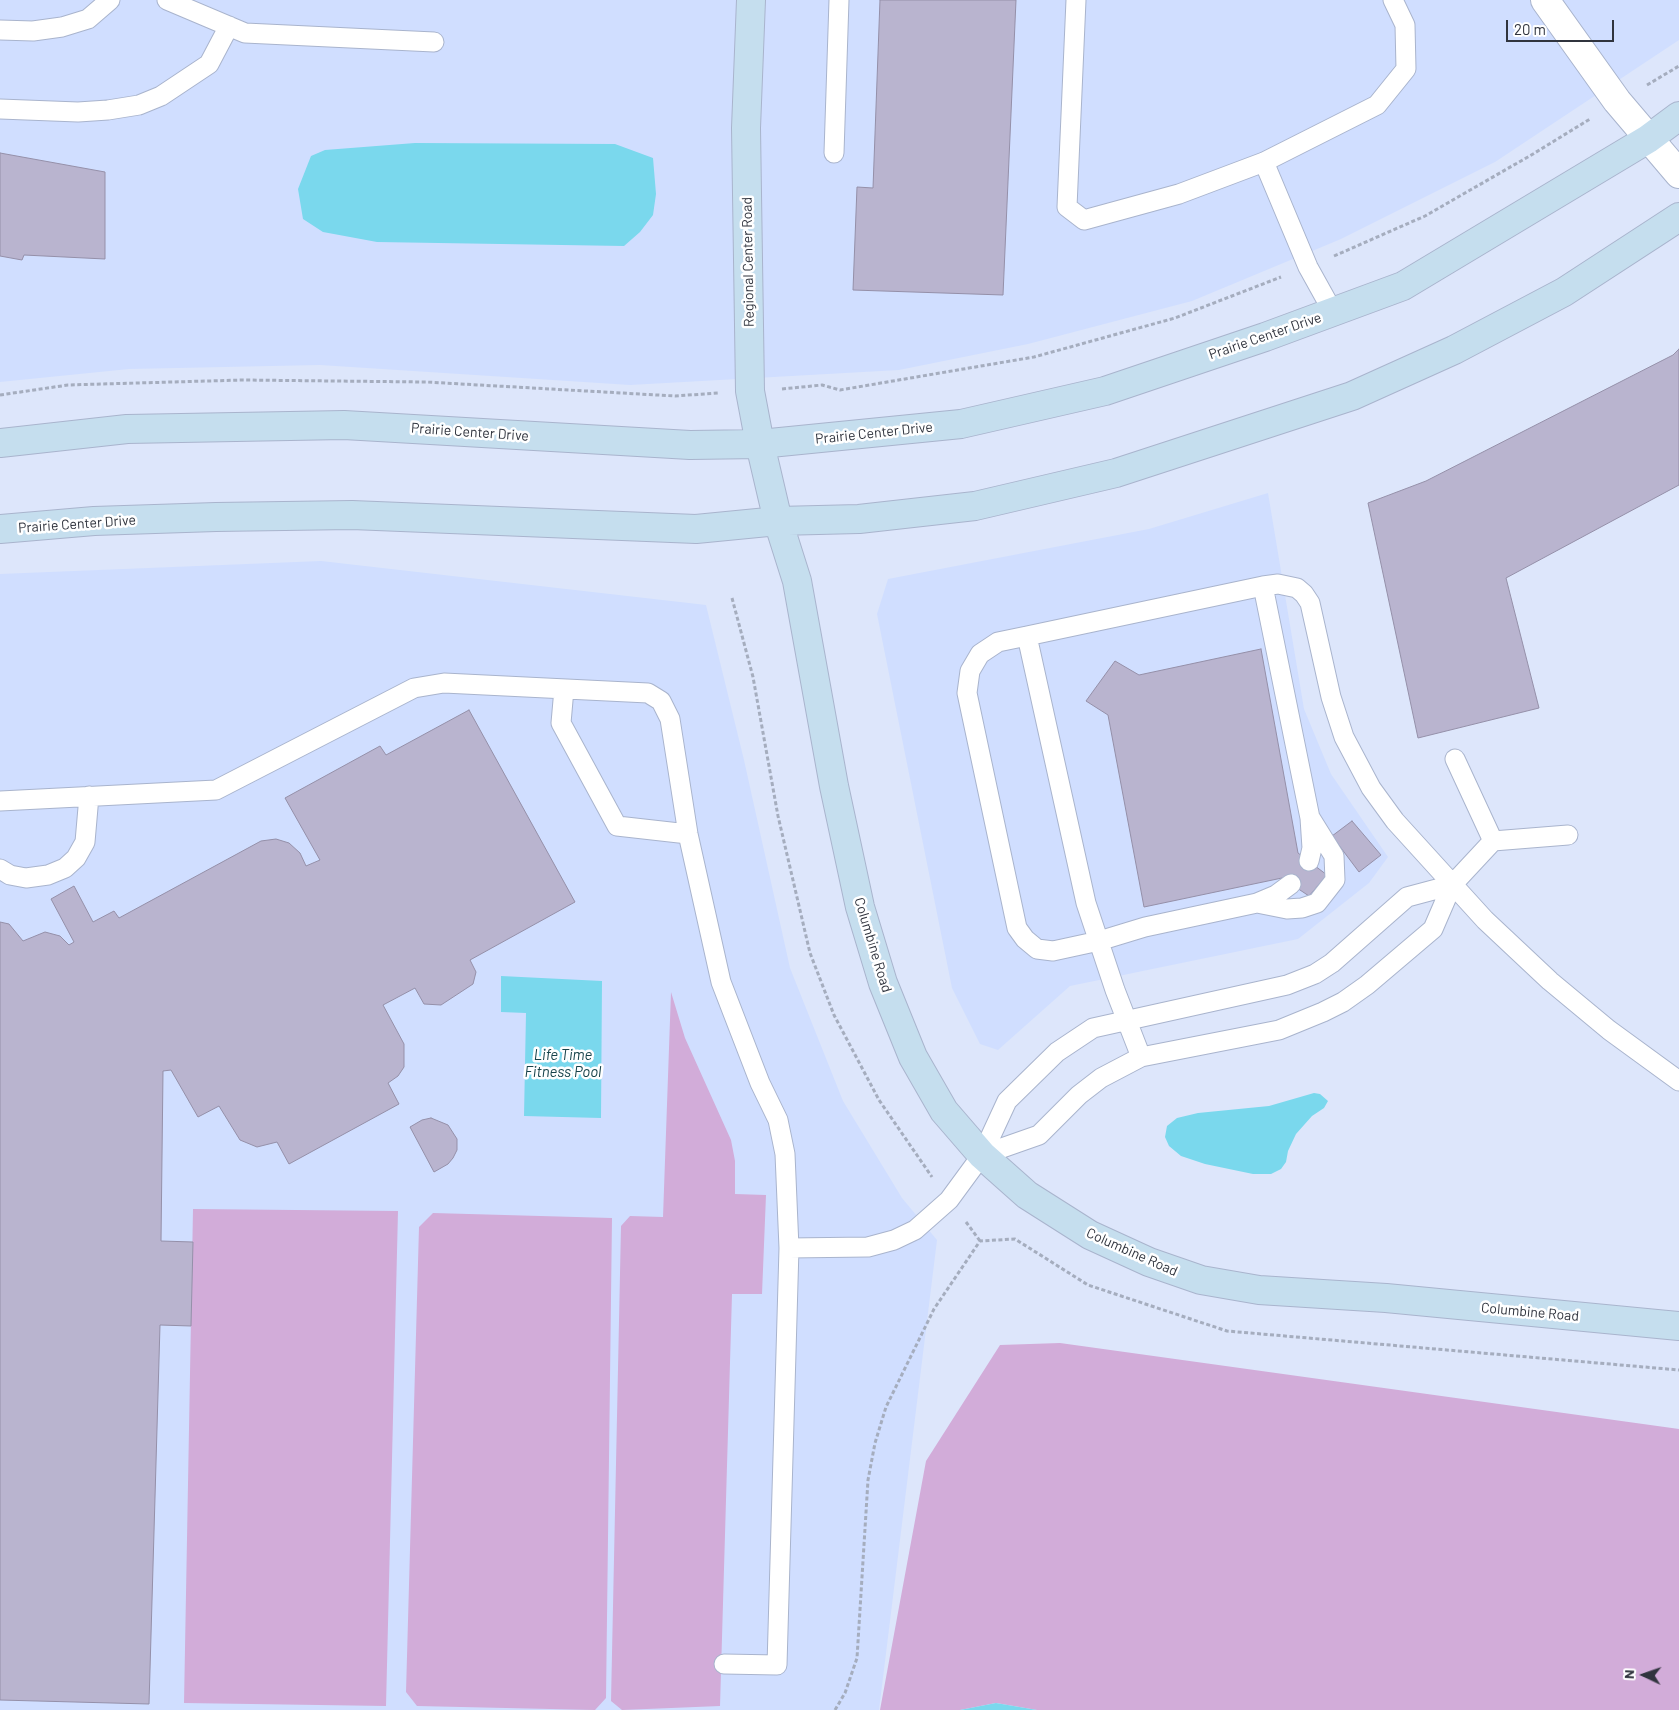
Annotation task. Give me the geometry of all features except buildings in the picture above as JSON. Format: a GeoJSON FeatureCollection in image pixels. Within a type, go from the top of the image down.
{"type":"FeatureCollection","features":[{"type":"Feature","properties":{"kind":"main road","name":"Regional Center Road"},"geometry":{"type":"LineString","coordinates":[[751,0],[746,128],[750,391],[778,521]]}},
{"type":"Feature","properties":{"kind":"main road","name":"Prairie Center Drive"},"geometry":{"type":"LineString","coordinates":[[0,443],[128,429],[344,425],[690,445],[760,444],[961,424],[1105,391],[1334,312],[1403,286],[1648,139],[1679,116]]}},
{"type":"Feature","properties":{"kind":"main road","name":"Prairie Center Drive"},"geometry":{"type":"LineString","coordinates":[[0,529],[113,520],[352,515],[696,529],[778,521],[860,519],[975,506],[1116,473],[1352,396],[1454,350],[1564,292],[1679,217]]}},
{"type":"Feature","properties":{"kind":"main road","name":"Columbine Road"},"geometry":{"type":"LineString","coordinates":[[778,521],[797,581],[834,786],[860,907],[883,982],[917,1065],[944,1111],[982,1155],[1027,1195],[1090,1235],[1149,1262],[1201,1280],[1259,1290],[1386,1298],[1679,1326]]}},
{"type":"Feature","properties":{"kind":"street"},"geometry":{"type":"LineString","coordinates":[[1545,0],[1618,101],[1679,174]]}},
{"type":"Feature","properties":{"kind":"lane"},"geometry":{"type":"LineString","coordinates":[[0,30],[32,31],[62,27],[88,19],[110,0]]}},
{"type":"Feature","properties":{"kind":"lane"},"geometry":{"type":"LineString","coordinates":[[167,0],[245,33],[434,42]]}},
{"type":"Feature","properties":{"kind":"lane"},"geometry":{"type":"LineString","coordinates":[[834,153],[839,0]]}},
{"type":"Feature","properties":{"kind":"lane"},"geometry":{"type":"LineString","coordinates":[[1076,0],[1067,206],[1084,220],[1179,194],[1264,162],[1377,105],[1406,69],[1405,25],[1393,0]]}},
{"type":"Feature","properties":{"kind":"lane"},"geometry":{"type":"LineString","coordinates":[[0,108],[78,112],[139,105],[168,91],[209,64],[229,26]]}},
{"type":"Feature","properties":{"kind":"lane"},"geometry":{"type":"LineString","coordinates":[[1264,162],[1308,267],[1334,312]]}},
{"type":"Feature","properties":{"kind":"lane"},"geometry":{"type":"LineString","coordinates":[[1292,884],[1276,895],[1257,903],[1145,927],[1099,941],[1053,951],[1037,949],[1025,939],[1017,928],[967,693],[970,671],[980,654],[998,642],[1263,586],[1288,585],[1297,588],[1310,603],[1336,718],[1362,772],[1395,821],[1485,920],[1550,981],[1609,1030],[1679,1081]]}},
{"type":"Feature","properties":{"kind":"lane"},"geometry":{"type":"LineString","coordinates":[[1263,586],[1310,818],[1312,848],[1310,862]]}},
{"type":"Feature","properties":{"kind":"lane"},"geometry":{"type":"LineString","coordinates":[[1027,636],[1086,903],[1126,1021],[1141,1057]]}},
{"type":"Feature","properties":{"kind":"lane"},"geometry":{"type":"LineString","coordinates":[[0,801],[216,790],[414,688],[444,683],[648,693],[661,701],[670,719],[688,834],[721,982],[778,1120],[785,1154],[789,1248],[777,1665],[724,1664]]}},
{"type":"Feature","properties":{"kind":"lane"},"geometry":{"type":"LineString","coordinates":[[564,689],[561,723],[617,826],[688,834]]}},
{"type":"Feature","properties":{"kind":"lane"},"geometry":{"type":"LineString","coordinates":[[1455,759],[1493,841]]}},
{"type":"Feature","properties":{"kind":"lane"},"geometry":{"type":"LineString","coordinates":[[0,869],[10,875],[26,878],[48,875],[65,868],[76,858],[85,842],[89,796]]}},
{"type":"Feature","properties":{"kind":"lane"},"geometry":{"type":"LineString","coordinates":[[1257,903],[1286,909],[1302,908],[1317,903],[1336,880],[1334,856],[1310,818]]}},
{"type":"Feature","properties":{"kind":"lane"},"geometry":{"type":"LineString","coordinates":[[982,1155],[1039,1135],[1094,1084],[1118,1068],[1141,1057],[1279,1030],[1344,1002],[1433,929],[1452,885],[1493,841],[1568,835]]}},
{"type":"Feature","properties":{"kind":"lane"},"geometry":{"type":"LineString","coordinates":[[789,1248],[868,1247],[894,1240],[915,1230],[948,1200],[982,1155],[1007,1101],[1057,1052],[1093,1028],[1287,985],[1315,974],[1332,962],[1407,897],[1452,885]]}},
{"type":"Feature","properties":{"kind":"path"},"geometry":{"type":"LineString","coordinates":[[0,394],[68,385],[242,380],[426,382],[674,396],[822,385],[840,390],[1034,357],[1175,318],[1308,267],[1426,216],[1679,66]]}},
{"type":"Feature","properties":{"kind":"path"},"geometry":{"type":"LineString","coordinates":[[732,598],[753,677],[778,816],[810,953],[834,1015],[879,1100],[948,1200],[980,1241]]}},
{"type":"Feature","properties":{"kind":"path"},"geometry":{"type":"LineString","coordinates":[[980,1241],[1015,1240],[1088,1285],[1227,1331],[1679,1370]]}},
{"type":"Feature","properties":{"kind":"path"},"geometry":{"type":"LineString","coordinates":[[835,1710],[845,1693],[857,1658],[868,1480],[875,1443],[886,1407],[934,1309],[980,1241]]}},
{"type":"Feature","properties":{"kind":"shaded area"},"geometry":{"type":"Polygon","coordinates":[[[0,0],[1679,0],[1679,40],[1495,162],[1341,239],[1192,301],[1028,344],[899,370],[630,385],[320,365],[129,369],[0,382],[0,0]]]}},
{"type":"Feature","properties":{"kind":"shaded area"},"geometry":{"type":"Polygon","coordinates":[[[1268,493],[1304,709],[1331,774],[1388,857],[1369,883],[1298,939],[1070,986],[998,1050],[980,1044],[952,988],[877,614],[888,579],[1149,529],[1268,493]]]}},
{"type":"Feature","properties":{"kind":"shaded area"},"geometry":{"type":"Polygon","coordinates":[[[321,561],[706,605],[744,760],[790,968],[843,1101],[902,1198],[937,1240],[879,1710],[0,1710],[0,574],[321,561]]]}},
{"type":"Feature","properties":{"kind":"shaded area"},"geometry":{"type":"Polygon","coordinates":[[[671,992],[685,1038],[731,1140],[735,1161],[735,1194],[766,1195],[762,1294],[732,1294],[720,1706],[622,1710],[611,1701],[621,1226],[630,1216],[663,1217],[671,992]]]}},
{"type":"Feature","properties":{"kind":"shaded area"},"geometry":{"type":"Polygon","coordinates":[[[193,1209],[398,1211],[386,1706],[184,1703],[193,1209]]]}},
{"type":"Feature","properties":{"kind":"shaded area"},"geometry":{"type":"Polygon","coordinates":[[[433,1213],[612,1218],[606,1698],[595,1710],[417,1706],[406,1692],[419,1227],[433,1213]]]}},
{"type":"Feature","properties":{"kind":"shaded area"},"geometry":{"type":"Polygon","coordinates":[[[1060,1343],[1679,1429],[1679,1710],[1037,1710],[996,1703],[960,1710],[880,1710],[926,1461],[1000,1345],[1060,1343]]]}},
{"type":"Feature","properties":{"kind":"water"},"geometry":{"type":"Polygon","coordinates":[[[415,143],[615,144],[653,158],[656,194],[653,215],[640,232],[624,246],[377,242],[323,232],[303,219],[298,189],[311,156],[325,150],[415,143]]]}},
{"type":"Feature","properties":{"kind":"water","name":"Life Time Fitness Pool"},"geometry":{"type":"Polygon","coordinates":[[[501,976],[602,981],[601,1118],[524,1116],[526,1013],[501,1012],[501,976]]]}},
{"type":"Feature","properties":{"kind":"water"},"geometry":{"type":"Polygon","coordinates":[[[1314,1093],[1320,1094],[1328,1101],[1324,1108],[1312,1116],[1296,1134],[1288,1151],[1286,1162],[1281,1169],[1271,1174],[1253,1174],[1205,1164],[1181,1156],[1169,1146],[1165,1137],[1167,1126],[1177,1118],[1198,1113],[1269,1106],[1314,1093]]]}},
{"type":"Feature","properties":{"kind":"water"},"geometry":{"type":"Polygon","coordinates":[[[996,1703],[1037,1710],[960,1710],[996,1703]]]}}]}
